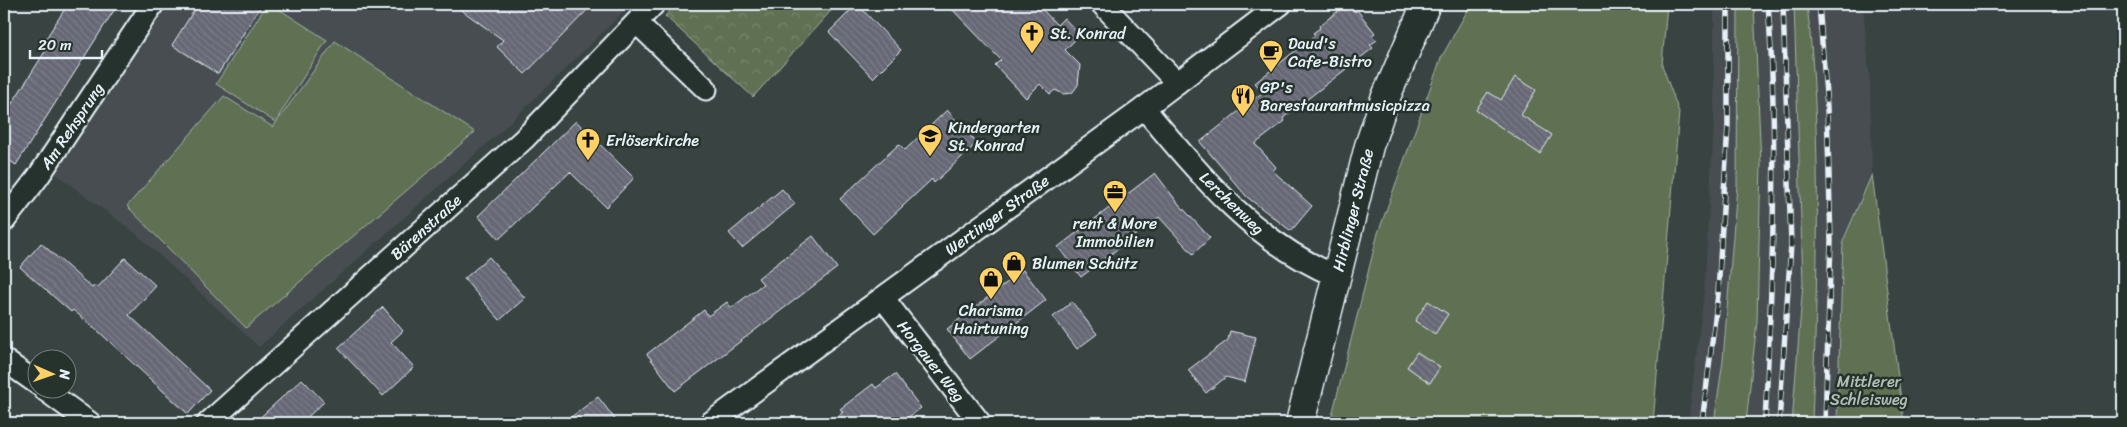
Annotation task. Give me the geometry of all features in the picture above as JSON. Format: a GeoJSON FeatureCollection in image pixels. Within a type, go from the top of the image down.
{"type":"FeatureCollection","features":[{"type":"Feature","properties":{"kind":"street","name":"Am Rehsprung"},"geometry":{"type":"LineString","coordinates":[[4,221],[38,177],[153,4]]}},
{"type":"Feature","properties":{"kind":"street","name":"Bärenstraße"},"geometry":{"type":"LineString","coordinates":[[208,423],[524,139],[654,4]]}},
{"type":"Feature","properties":{"kind":"street"},"geometry":{"type":"LineString","coordinates":[[1102,4],[1177,82]]}},
{"type":"Feature","properties":{"kind":"street","name":"Wertinger Straße"},"geometry":{"type":"LineString","coordinates":[[710,423],[1144,108],[1281,4]]}},
{"type":"Feature","properties":{"kind":"street","name":"Hirblinger Straße"},"geometry":{"type":"LineString","coordinates":[[1300,423],[1369,146],[1385,99],[1426,4]]}},
{"type":"Feature","properties":{"kind":"street"},"geometry":{"type":"LineString","coordinates":[[637,23],[706,89]]}},
{"type":"Feature","properties":{"kind":"street","name":"Lerchenweg"},"geometry":{"type":"LineString","coordinates":[[1144,108],[1196,169],[1253,227],[1306,263],[1336,276]]}},
{"type":"Feature","properties":{"kind":"street","name":"Horgauer Weg"},"geometry":{"type":"LineString","coordinates":[[883,298],[980,423]]}},
{"type":"Feature","properties":{"kind":"street"},"geometry":{"type":"LineString","coordinates":[[4,360],[28,377]]}},
{"type":"Feature","properties":{"kind":"street"},"geometry":{"type":"LineString","coordinates":[[59,400],[90,423]]}},
{"type":"Feature","properties":{"kind":"shaded area"},"geometry":{"type":"Polygon","coordinates":[[[167,4],[632,4],[498,134],[259,347],[135,233],[53,172],[167,4]]]}},
{"type":"Feature","properties":{"kind":"shaded area"},"geometry":{"type":"Polygon","coordinates":[[[1714,4],[1863,4],[1870,83],[1872,174],[1843,241],[1837,423],[1688,423],[1704,292],[1714,124],[1714,4]]]}},
{"type":"Feature","properties":{"kind":"green space"},"geometry":{"type":"Polygon","coordinates":[[[267,4],[271,4],[327,40],[275,122],[216,84],[267,4]]]}},
{"type":"Feature","properties":{"kind":"green space"},"geometry":{"type":"Polygon","coordinates":[[[676,4],[837,4],[753,97],[665,16],[676,4]]]}},
{"type":"Feature","properties":{"kind":"green space"},"geometry":{"type":"Polygon","coordinates":[[[1471,4],[1667,4],[1662,65],[1679,112],[1653,423],[1330,423],[1378,233],[1441,58],[1471,4]]]}},
{"type":"Feature","properties":{"kind":"green space"},"geometry":{"type":"Polygon","coordinates":[[[1738,4],[1754,4],[1761,164],[1757,321],[1746,423],[1714,423],[1723,360],[1737,186],[1738,4]]]}},
{"type":"Feature","properties":{"kind":"green space"},"geometry":{"type":"Polygon","coordinates":[[[1794,4],[1807,4],[1815,108],[1817,161],[1816,318],[1812,423],[1792,423],[1803,283],[1794,4]]]}},
{"type":"Feature","properties":{"kind":"green space"},"geometry":{"type":"Polygon","coordinates":[[[335,41],[475,132],[246,328],[127,206],[224,96],[273,127],[335,41]]]}},
{"type":"Feature","properties":{"kind":"green space","name":"Mittlerer Schleisweg"},"geometry":{"type":"Polygon","coordinates":[[[1872,174],[1904,423],[1837,423],[1843,241],[1872,174]]]}},
{"type":"Feature","properties":{"kind":"building"},"geometry":{"type":"Polygon","coordinates":[[[68,4],[118,4],[16,165],[4,157],[4,116],[48,47],[43,43],[68,4]]]}},
{"type":"Feature","properties":{"kind":"building"},"geometry":{"type":"Polygon","coordinates":[[[198,4],[262,4],[218,74],[172,45],[198,4]]]}},
{"type":"Feature","properties":{"kind":"building"},"geometry":{"type":"Polygon","coordinates":[[[453,4],[593,4],[525,74],[497,47],[503,40],[453,4]]]}},
{"type":"Feature","properties":{"kind":"building"},"geometry":{"type":"Polygon","coordinates":[[[857,4],[901,50],[873,78],[829,32],[857,4]]]}},
{"type":"Feature","properties":{"kind":"building","name":"St. Konrad"},"geometry":{"type":"Polygon","coordinates":[[[947,4],[1037,4],[1057,25],[1064,18],[1080,35],[1065,50],[1080,65],[1078,85],[1072,93],[1063,94],[1055,90],[1050,94],[1040,84],[1026,98],[995,65],[1001,60],[947,4]]]}},
{"type":"Feature","properties":{"kind":"building"},"geometry":{"type":"Polygon","coordinates":[[[1350,6],[1355,12],[1357,10],[1375,33],[1372,35],[1377,40],[1370,45],[1373,48],[1283,118],[1285,121],[1255,144],[1276,167],[1273,171],[1312,206],[1291,231],[1247,197],[1200,142],[1263,92],[1255,83],[1315,35],[1313,33],[1320,28],[1319,26],[1342,8],[1344,11],[1350,6]]]}},
{"type":"Feature","properties":{"kind":"building"},"geometry":{"type":"Polygon","coordinates":[[[1515,77],[1536,90],[1521,115],[1552,135],[1540,154],[1476,110],[1488,92],[1501,100],[1515,77]]]}},
{"type":"Feature","properties":{"kind":"building"},"geometry":{"type":"Polygon","coordinates":[[[947,110],[977,143],[934,183],[932,179],[873,234],[840,199],[899,144],[905,150],[947,110]]]}},
{"type":"Feature","properties":{"kind":"building"},"geometry":{"type":"Polygon","coordinates":[[[576,121],[634,178],[606,207],[570,172],[499,239],[478,216],[576,121]]]}},
{"type":"Feature","properties":{"kind":"building"},"geometry":{"type":"Polygon","coordinates":[[[1155,173],[1178,203],[1210,238],[1193,254],[1159,217],[1081,277],[1058,247],[1155,173]]]}},
{"type":"Feature","properties":{"kind":"building"},"geometry":{"type":"Polygon","coordinates":[[[782,189],[795,204],[742,248],[729,233],[782,189]]]}},
{"type":"Feature","properties":{"kind":"building"},"geometry":{"type":"Polygon","coordinates":[[[813,236],[837,268],[675,391],[647,354],[704,310],[708,316],[727,302],[731,308],[763,284],[758,278],[813,236]]]}},
{"type":"Feature","properties":{"kind":"building"},"geometry":{"type":"Polygon","coordinates":[[[41,243],[92,288],[95,285],[98,287],[125,258],[156,286],[129,315],[210,390],[188,414],[97,330],[73,310],[71,312],[20,267],[41,243]]]}},
{"type":"Feature","properties":{"kind":"building"},"geometry":{"type":"Polygon","coordinates":[[[489,257],[525,298],[500,320],[464,279],[489,257]]]}},
{"type":"Feature","properties":{"kind":"building"},"geometry":{"type":"Polygon","coordinates":[[[1023,270],[1046,300],[970,359],[947,329],[1023,270]]]}},
{"type":"Feature","properties":{"kind":"building"},"geometry":{"type":"Polygon","coordinates":[[[1428,301],[1448,314],[1435,334],[1415,321],[1428,301]]]}},
{"type":"Feature","properties":{"kind":"building"},"geometry":{"type":"Polygon","coordinates":[[[1072,302],[1097,334],[1077,349],[1053,317],[1072,302]]]}},
{"type":"Feature","properties":{"kind":"building"},"geometry":{"type":"Polygon","coordinates":[[[383,307],[403,331],[391,342],[414,367],[383,396],[338,348],[383,307]]]}},
{"type":"Feature","properties":{"kind":"building"},"geometry":{"type":"Polygon","coordinates":[[[1230,331],[1256,337],[1245,382],[1226,377],[1206,393],[1188,370],[1228,340],[1230,331]]]}},
{"type":"Feature","properties":{"kind":"building"},"geometry":{"type":"Polygon","coordinates":[[[1417,352],[1440,367],[1430,383],[1407,367],[1417,352]]]}},
{"type":"Feature","properties":{"kind":"building"},"geometry":{"type":"Polygon","coordinates":[[[895,374],[921,408],[901,423],[830,423],[843,412],[840,409],[873,384],[876,388],[895,374]]]}},
{"type":"Feature","properties":{"kind":"building"},"geometry":{"type":"Polygon","coordinates":[[[302,379],[324,402],[301,423],[254,423],[302,379]]]}},
{"type":"Feature","properties":{"kind":"building"},"geometry":{"type":"Polygon","coordinates":[[[598,397],[618,423],[563,423],[598,397]]]}},
{"type":"Feature","properties":{"kind":"railway"},"geometry":{"type":"LineString","coordinates":[[1702,423],[1718,294],[1728,125],[1728,4]]}},
{"type":"Feature","properties":{"kind":"railway"},"geometry":{"type":"LineString","coordinates":[[1765,423],[1772,266],[1774,161],[1768,4]]}},
{"type":"Feature","properties":{"kind":"railway"},"geometry":{"type":"LineString","coordinates":[[1779,423],[1791,244],[1783,4]]}},
{"type":"Feature","properties":{"kind":"railway"},"geometry":{"type":"LineString","coordinates":[[1819,4],[1827,107],[1831,241],[1825,423]]}},
{"type":"Feature","properties":{"kind":"place","name":"St. Konrad"},"geometry":{"type":"Point","coordinates":[1032,54]}},
{"type":"Feature","properties":{"kind":"place","name":"Daud's Cafe-Bistro"},"geometry":{"type":"Point","coordinates":[1271,73]}},
{"type":"Feature","properties":{"kind":"place","name":"GP's Barestaurantmusicpizza"},"geometry":{"type":"Point","coordinates":[1243,117]}},
{"type":"Feature","properties":{"kind":"place","name":"Kindergarten St. Konrad"},"geometry":{"type":"Point","coordinates":[930,157]}},
{"type":"Feature","properties":{"kind":"place","name":"Erlöserkirche"},"geometry":{"type":"Point","coordinates":[588,161]}},
{"type":"Feature","properties":{"kind":"place","name":"rent & More Immobilien"},"geometry":{"type":"Point","coordinates":[1115,213]}},
{"type":"Feature","properties":{"kind":"place","name":"Blumen Schütz"},"geometry":{"type":"Point","coordinates":[1014,284]}},
{"type":"Feature","properties":{"kind":"place","name":"Charisma Hairtuning"},"geometry":{"type":"Point","coordinates":[991,300]}}]}
